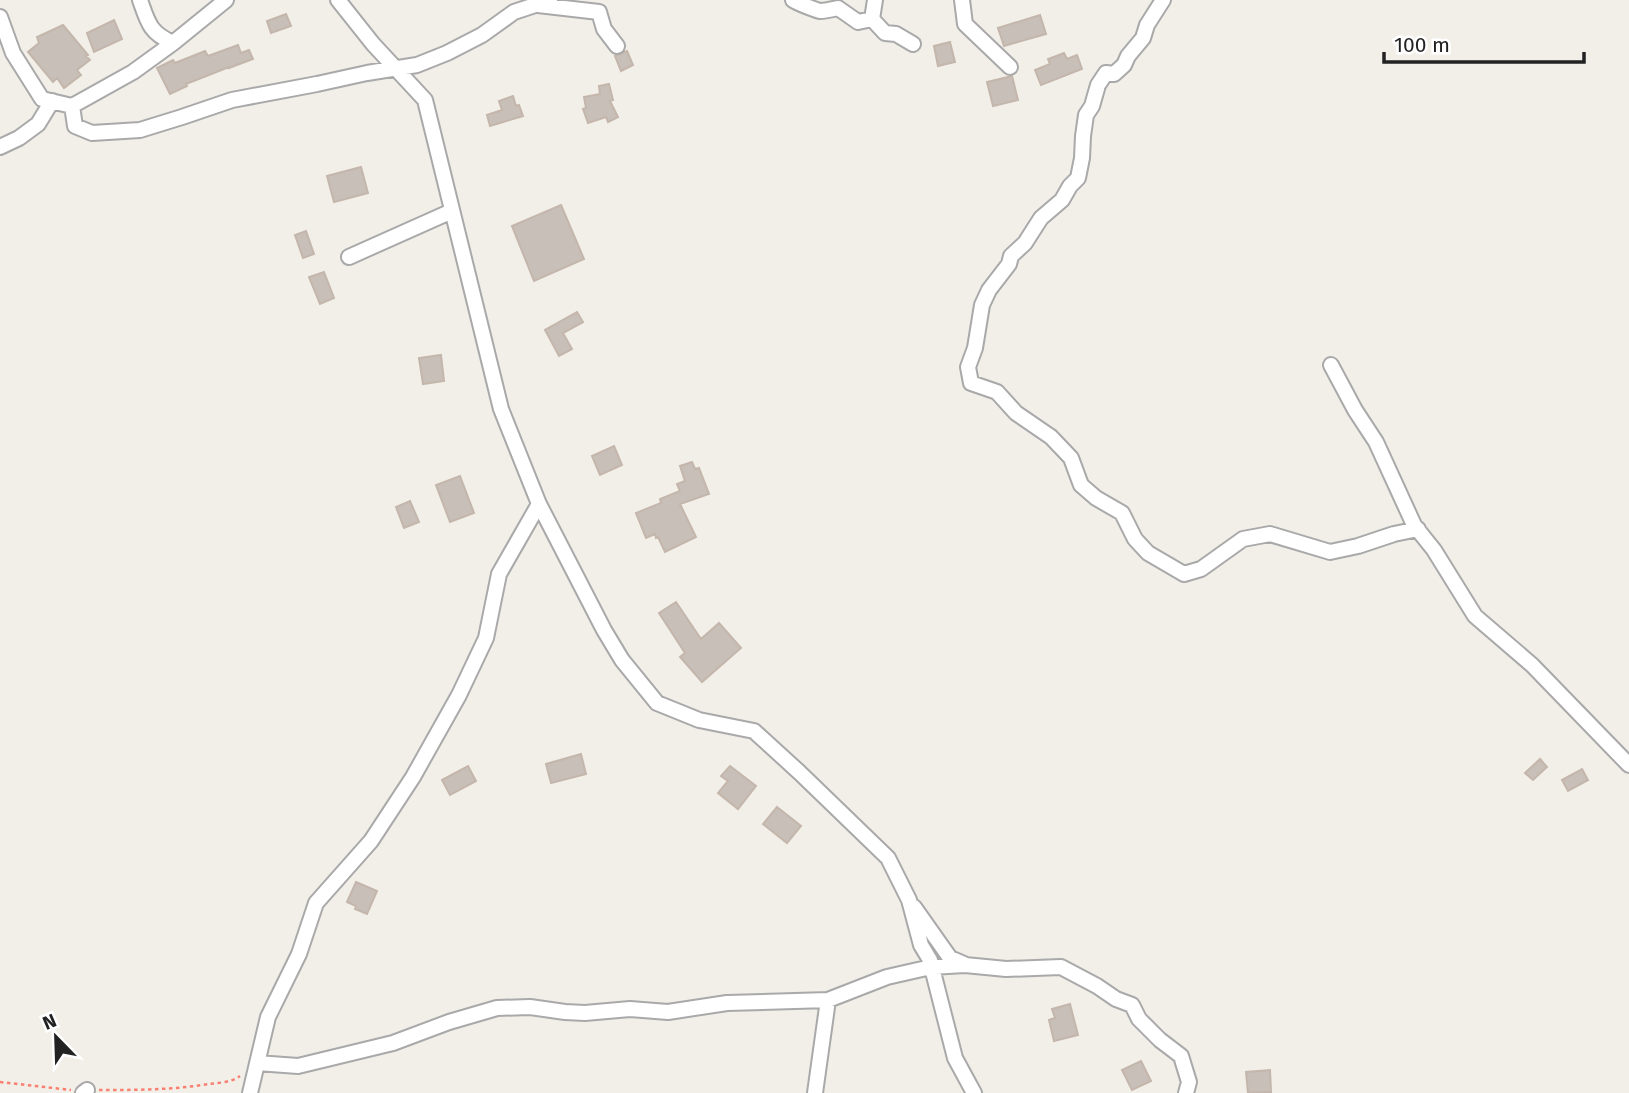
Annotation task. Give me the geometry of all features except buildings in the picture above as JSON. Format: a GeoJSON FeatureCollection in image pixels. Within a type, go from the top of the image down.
{"type":"FeatureCollection","features":[{"type":"Feature","properties":{"kind":"street"},"geometry":{"type":"LineString","coordinates":[[140,0],[148,23],[159,38],[173,43]]}},
{"type":"Feature","properties":{"kind":"street"},"geometry":{"type":"LineString","coordinates":[[0,17],[13,53],[42,99],[72,106],[133,72],[226,0]]}},
{"type":"Feature","properties":{"kind":"street"},"geometry":{"type":"LineString","coordinates":[[338,0],[373,44],[425,100],[501,410],[539,503],[622,660],[657,703],[699,720],[754,731],[888,858],[909,900],[950,958],[965,965]]}},
{"type":"Feature","properties":{"kind":"street"},"geometry":{"type":"LineString","coordinates":[[793,0],[818,11],[838,8],[858,22],[872,19]]}},
{"type":"Feature","properties":{"kind":"street"},"geometry":{"type":"LineString","coordinates":[[874,0],[872,19],[885,33],[896,34],[913,44]]}},
{"type":"Feature","properties":{"kind":"street"},"geometry":{"type":"LineString","coordinates":[[962,0],[965,23],[1010,67]]}},
{"type":"Feature","properties":{"kind":"street"},"geometry":{"type":"LineString","coordinates":[[1163,0],[1147,25],[1143,38],[1124,65],[1114,74],[1106,73],[1098,85],[1086,115],[1078,178],[1062,200],[1041,218],[989,290],[982,305],[975,348],[968,367],[971,383],[997,392],[1016,413],[1051,437],[1071,458],[1081,485],[1096,498],[1122,513],[1135,540],[1148,553],[1184,574],[1201,569],[1243,539],[1270,534],[1330,552],[1418,529]]}},
{"type":"Feature","properties":{"kind":"street"},"geometry":{"type":"LineString","coordinates":[[72,106],[75,126],[92,133],[140,130],[232,100],[417,65],[482,35],[514,12],[543,2],[599,12],[604,29],[617,46]]}},
{"type":"Feature","properties":{"kind":"street"},"geometry":{"type":"LineString","coordinates":[[0,147],[19,138],[38,124],[52,102]]}},
{"type":"Feature","properties":{"kind":"street"},"geometry":{"type":"LineString","coordinates":[[349,257],[452,211]]}},
{"type":"Feature","properties":{"kind":"street"},"geometry":{"type":"LineString","coordinates":[[1331,365],[1376,442],[1414,525],[1434,550],[1475,616],[1532,665],[1629,765]]}},
{"type":"Feature","properties":{"kind":"street"},"geometry":{"type":"LineString","coordinates":[[250,1093],[268,1017],[299,954],[316,903],[371,841],[414,777],[459,695],[486,638],[499,574],[539,503]]}},
{"type":"Feature","properties":{"kind":"street"},"geometry":{"type":"LineString","coordinates":[[909,900],[921,945],[931,964],[955,1058],[974,1093]]}},
{"type":"Feature","properties":{"kind":"street"},"geometry":{"type":"LineString","coordinates":[[257,1063],[298,1066],[393,1043],[497,1008],[530,1007],[585,1013],[630,1009],[668,1012],[727,1003],[828,1000],[887,977],[931,964],[1006,969],[1061,967],[1116,999],[1132,1005],[1139,1019],[1181,1056],[1189,1082],[1186,1093]]}},
{"type":"Feature","properties":{"kind":"street"},"geometry":{"type":"LineString","coordinates":[[815,1093],[828,1000]]}},
{"type":"Feature","properties":{"kind":"path"},"geometry":{"type":"LineString","coordinates":[[0,1082],[85,1092],[186,1088],[236,1079],[257,1063]]}}]}
